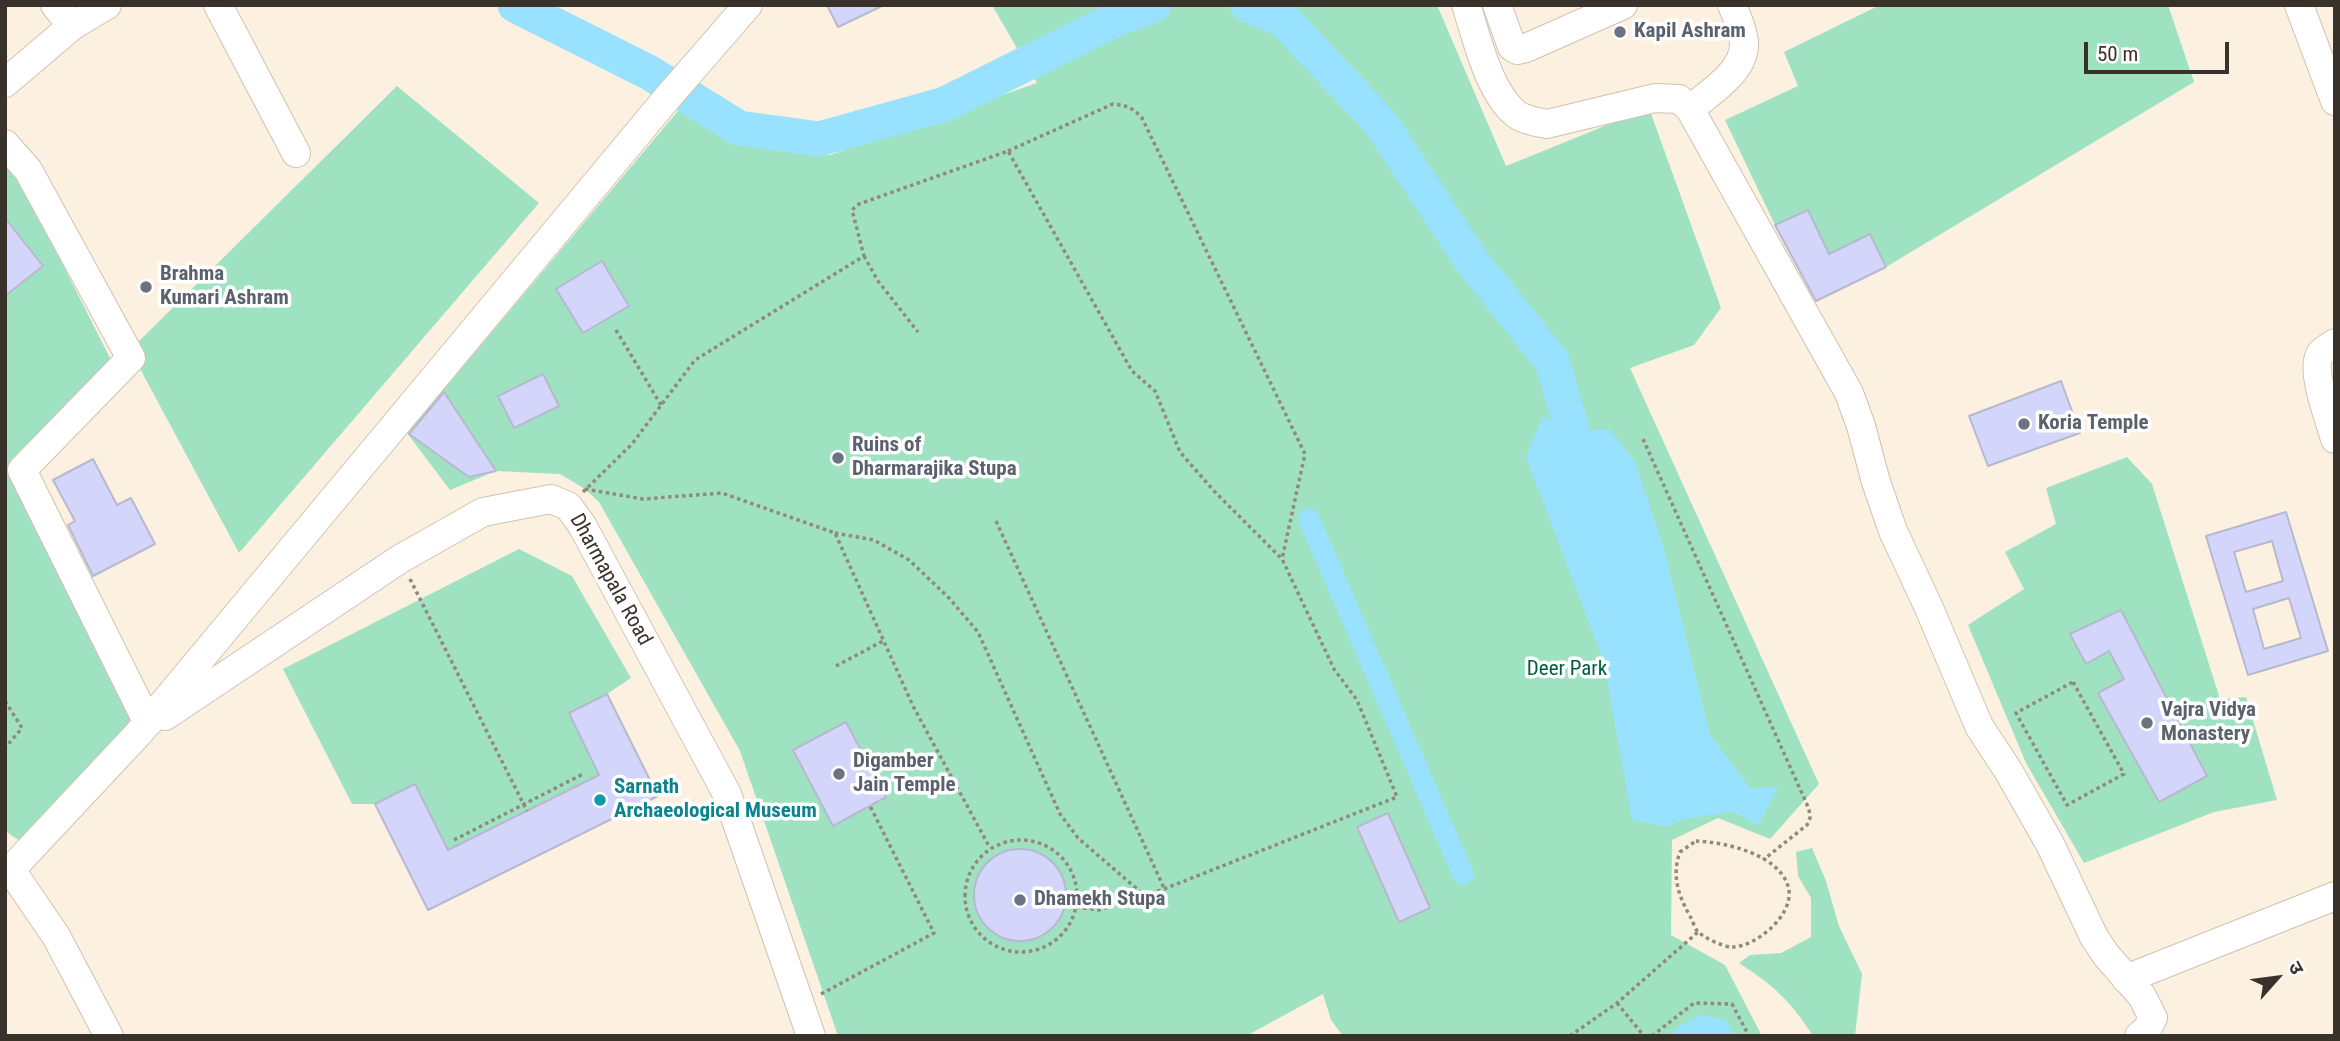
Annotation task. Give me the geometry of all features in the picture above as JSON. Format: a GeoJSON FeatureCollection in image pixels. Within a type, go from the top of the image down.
{"type":"FeatureCollection","features":[{"type":"Feature","properties":{"kind":"street"},"geometry":{"type":"LineString","coordinates":[[5,83],[64,15],[107,5]]}},
{"type":"Feature","properties":{"kind":"street"},"geometry":{"type":"LineString","coordinates":[[218,5],[296,153]]}},
{"type":"Feature","properties":{"kind":"street"},"geometry":{"type":"LineString","coordinates":[[109,1036],[56,936],[8,873],[143,729],[668,97],[748,5]]}},
{"type":"Feature","properties":{"kind":"street"},"geometry":{"type":"LineString","coordinates":[[1466,5],[1494,85],[1516,114],[1533,122],[1547,124],[1655,98],[1679,99],[1690,109],[1849,393],[1893,531],[1979,726],[2050,844],[2094,937],[2142,996],[2152,1018],[2139,1036]]}},
{"type":"Feature","properties":{"kind":"street"},"geometry":{"type":"LineString","coordinates":[[1497,5],[1512,47],[1517,50],[1623,5]]}},
{"type":"Feature","properties":{"kind":"street"},"geometry":{"type":"LineString","coordinates":[[1690,109],[1730,75],[1743,54],[1744,43],[1732,5]]}},
{"type":"Feature","properties":{"kind":"street"},"geometry":{"type":"LineString","coordinates":[[2299,5],[2326,50],[2335,101]]}},
{"type":"Feature","properties":{"kind":"street"},"geometry":{"type":"LineString","coordinates":[[5,144],[28,170],[131,358],[22,470],[143,729]]}},
{"type":"Feature","properties":{"kind":"street"},"geometry":{"type":"LineString","coordinates":[[2335,343],[2320,354],[2318,378],[2335,439]]}},
{"type":"Feature","properties":{"kind":"street","name":"Dharmapala Road"},"geometry":{"type":"LineString","coordinates":[[143,729],[400,559],[483,512],[551,499],[577,497],[582,525],[727,794],[811,1036]]}},
{"type":"Feature","properties":{"kind":"street"},"geometry":{"type":"LineString","coordinates":[[2126,979],[2335,896]]}},
{"type":"Feature","properties":{"kind":"path"},"geometry":{"type":"LineString","coordinates":[[918,331],[878,281],[864,256],[852,210],[859,204],[1008,151],[1113,104],[1123,104],[1135,110],[1142,118],[1306,454],[1282,559]]}},
{"type":"Feature","properties":{"kind":"path"},"geometry":{"type":"LineString","coordinates":[[1008,151],[1132,371],[1155,391],[1180,452],[1214,491],[1282,559],[1334,669],[1357,700],[1397,797],[1164,889],[1099,910],[1076,907]]}},
{"type":"Feature","properties":{"kind":"path"},"geometry":{"type":"LineString","coordinates":[[577,497],[632,444],[695,360],[864,256]]}},
{"type":"Feature","properties":{"kind":"path"},"geometry":{"type":"LineString","coordinates":[[616,330],[661,405]]}},
{"type":"Feature","properties":{"kind":"path"},"geometry":{"type":"LineString","coordinates":[[1643,439],[1809,809],[1810,818],[1807,825],[1763,860]]}},
{"type":"Feature","properties":{"kind":"path"},"geometry":{"type":"LineString","coordinates":[[577,497],[643,499],[722,493],[835,533],[874,540],[909,560],[978,632],[1060,814],[1078,838],[1144,895]]}},
{"type":"Feature","properties":{"kind":"path"},"geometry":{"type":"LineString","coordinates":[[996,521],[1164,889]]}},
{"type":"Feature","properties":{"kind":"path"},"geometry":{"type":"LineString","coordinates":[[835,533],[913,706],[990,848]]}},
{"type":"Feature","properties":{"kind":"path"},"geometry":{"type":"LineString","coordinates":[[400,559],[527,811]]}},
{"type":"Feature","properties":{"kind":"path"},"geometry":{"type":"LineString","coordinates":[[836,666],[883,641]]}},
{"type":"Feature","properties":{"kind":"path"},"geometry":{"type":"LineString","coordinates":[[2073,682],[2124,774],[2067,805],[2016,713],[2073,682]]}},
{"type":"Feature","properties":{"kind":"path"},"geometry":{"type":"LineString","coordinates":[[5,701],[22,728],[5,748]]}},
{"type":"Feature","properties":{"kind":"path"},"geometry":{"type":"LineString","coordinates":[[454,840],[584,773]]}},
{"type":"Feature","properties":{"kind":"path"},"geometry":{"type":"LineString","coordinates":[[820,995],[934,933],[870,806]]}},
{"type":"Feature","properties":{"kind":"path"},"geometry":{"type":"LineString","coordinates":[[1030,840],[1059,855],[1071,872],[1076,886],[1076,907],[1069,925],[1056,940],[1035,950],[1014,952],[998,947],[978,933],[968,916],[965,900],[967,880],[976,861],[990,848],[1008,841],[1030,840]]}},
{"type":"Feature","properties":{"kind":"path"},"geometry":{"type":"LineString","coordinates":[[1696,841],[1714,842],[1743,849],[1776,869],[1789,892],[1786,908],[1781,917],[1758,938],[1730,948],[1698,932],[1677,886],[1675,874],[1680,852],[1696,841]]}},
{"type":"Feature","properties":{"kind":"path"},"geometry":{"type":"LineString","coordinates":[[1570,1036],[1617,1003],[1698,932]]}},
{"type":"Feature","properties":{"kind":"path"},"geometry":{"type":"LineString","coordinates":[[1617,1003],[1644,1036]]}},
{"type":"Feature","properties":{"kind":"path"},"geometry":{"type":"LineString","coordinates":[[1652,1036],[1694,1003],[1732,1004],[1749,1036]]}},
{"type":"Feature","properties":{"kind":"green space","name":"Deer Park"},"geometry":{"type":"Polygon","coordinates":[[[992,5],[1437,5],[1506,166],[1649,108],[1721,308],[1694,345],[1630,368],[1819,784],[1770,839],[1718,818],[1672,840],[1671,935],[1725,965],[1762,1036],[1343,1036],[1331,1020],[1323,994],[1246,1036],[838,1036],[740,751],[599,502],[585,489],[560,474],[496,471],[450,490],[407,433],[683,105],[744,145],[830,155],[1037,83],[992,5]]]}},
{"type":"Feature","properties":{"kind":"green space"},"geometry":{"type":"Polygon","coordinates":[[[1880,5],[2168,5],[2194,82],[1886,267],[1870,234],[1829,254],[1808,210],[1775,225],[1725,120],[1798,86],[1784,52],[1880,5]]]}},
{"type":"Feature","properties":{"kind":"green space"},"geometry":{"type":"Polygon","coordinates":[[[397,86],[539,203],[239,553],[130,350],[397,86]]]}},
{"type":"Feature","properties":{"kind":"green space"},"geometry":{"type":"Polygon","coordinates":[[[5,160],[21,182],[114,366],[16,472],[143,708],[20,841],[5,831],[5,160]]]}},
{"type":"Feature","properties":{"kind":"green space"},"geometry":{"type":"Polygon","coordinates":[[[2127,457],[2152,484],[2220,699],[2246,697],[2277,800],[2214,812],[2084,863],[2026,763],[1968,625],[2024,589],[2005,552],[2056,524],[2046,488],[2127,457]]]}},
{"type":"Feature","properties":{"kind":"green space"},"geometry":{"type":"Polygon","coordinates":[[[519,549],[572,576],[631,678],[607,694],[569,713],[599,775],[448,850],[415,784],[375,804],[352,804],[283,669],[519,549]]]}},
{"type":"Feature","properties":{"kind":"green space"},"geometry":{"type":"Polygon","coordinates":[[[1812,848],[1826,881],[1839,926],[1862,974],[1855,1036],[1813,1036],[1780,995],[1739,963],[1750,955],[1781,953],[1811,937],[1811,898],[1798,876],[1796,852],[1812,848]]]}},
{"type":"Feature","properties":{"kind":"water"},"geometry":{"type":"Polygon","coordinates":[[[1543,416],[1573,431],[1610,429],[1635,462],[1663,545],[1710,735],[1750,788],[1778,788],[1758,825],[1734,812],[1683,819],[1668,827],[1632,820],[1604,662],[1526,457],[1543,416]]]}},
{"type":"Feature","properties":{"kind":"water"},"geometry":{"type":"Polygon","coordinates":[[[1701,1015],[1726,1020],[1734,1036],[1670,1036],[1680,1025],[1701,1015]]]}},
{"type":"Feature","properties":{"kind":"building"},"geometry":{"type":"Polygon","coordinates":[[[827,5],[884,5],[838,27],[827,5]]]}},
{"type":"Feature","properties":{"kind":"building"},"geometry":{"type":"Polygon","coordinates":[[[1808,210],[1829,254],[1870,234],[1886,267],[1816,301],[1775,225],[1808,210]]]}},
{"type":"Feature","properties":{"kind":"building"},"geometry":{"type":"Polygon","coordinates":[[[5,218],[43,266],[5,296],[5,218]]]}},
{"type":"Feature","properties":{"kind":"building"},"geometry":{"type":"Polygon","coordinates":[[[602,261],[629,306],[583,333],[556,289],[602,261]]]}},
{"type":"Feature","properties":{"kind":"building"},"geometry":{"type":"Polygon","coordinates":[[[543,374],[559,406],[514,428],[498,396],[543,374]]]}},
{"type":"Feature","properties":{"kind":"building","name":"Koria Temple"},"geometry":{"type":"Polygon","coordinates":[[[2061,381],[2080,433],[1988,466],[1969,416],[2061,381]]]}},
{"type":"Feature","properties":{"kind":"building"},"geometry":{"type":"Polygon","coordinates":[[[444,392],[496,471],[469,477],[409,434],[444,392]]]}},
{"type":"Feature","properties":{"kind":"building"},"geometry":{"type":"Polygon","coordinates":[[[93,459],[117,505],[131,498],[155,544],[93,576],[68,525],[75,521],[53,480],[93,459]]]}},
{"type":"Feature","properties":{"kind":"building"},"geometry":{"type":"Polygon","coordinates":[[[2286,512],[2328,651],[2248,675],[2206,536],[2286,512]],[[2272,541],[2234,552],[2246,592],[2283,581],[2272,541]],[[2289,598],[2253,609],[2264,649],[2301,638],[2289,598]]]}},
{"type":"Feature","properties":{"kind":"building","name":"Vajra Vidya Monastery"},"geometry":{"type":"Polygon","coordinates":[[[2121,610],[2207,776],[2159,802],[2098,693],[2124,679],[2109,651],[2086,664],[2070,634],[2121,610]]]}},
{"type":"Feature","properties":{"kind":"building","name":"Sarnath Archaeological Museum"},"geometry":{"type":"Polygon","coordinates":[[[607,694],[658,796],[428,910],[375,804],[415,784],[448,850],[599,775],[569,713],[607,694]]]}},
{"type":"Feature","properties":{"kind":"building","name":"Digamber Jain Temple"},"geometry":{"type":"Polygon","coordinates":[[[846,722],[886,797],[833,826],[793,750],[846,722]]]}},
{"type":"Feature","properties":{"kind":"building"},"geometry":{"type":"Polygon","coordinates":[[[1388,813],[1430,908],[1399,922],[1357,827],[1388,813]]]}},
{"type":"Feature","properties":{"kind":"building","name":"Dhamekh Stupa"},"geometry":{"type":"Polygon","coordinates":[[[1020,849],[1038,852],[1053,862],[1063,877],[1066,895],[1063,913],[1053,928],[1038,938],[1020,941],[1002,938],[987,928],[977,913],[974,895],[977,877],[987,862],[1002,852],[1020,849]]]}},
{"type":"Feature","properties":{"kind":"waterway"},"geometry":{"type":"LineString","coordinates":[[515,5],[650,73],[739,128],[819,139],[945,104],[1118,18],[1154,5]]}},
{"type":"Feature","properties":{"kind":"waterway"},"geometry":{"type":"LineString","coordinates":[[1248,5],[1283,19],[1380,122],[1471,260],[1552,361],[1586,477]]}},
{"type":"Feature","properties":{"kind":"waterway"},"geometry":{"type":"LineString","coordinates":[[1309,519],[1463,874]]}},
{"type":"Feature","properties":{"kind":"place","name":"Kapil Ashram"},"geometry":{"type":"Point","coordinates":[1620,32]}},
{"type":"Feature","properties":{"kind":"place","name":"Brahma Kumari Ashram"},"geometry":{"type":"Point","coordinates":[146,287]}},
{"type":"Feature","properties":{"kind":"place","name":"Koria Temple"},"geometry":{"type":"Point","coordinates":[2024,424]}},
{"type":"Feature","properties":{"kind":"place","name":"Ruins of Dharmarajika Stupa"},"geometry":{"type":"Point","coordinates":[838,458]}},
{"type":"Feature","properties":{"kind":"place","name":"Vajra Vidya Monastery"},"geometry":{"type":"Point","coordinates":[2147,723]}},
{"type":"Feature","properties":{"kind":"place","name":"Digamber Jain Temple"},"geometry":{"type":"Point","coordinates":[839,774]}},
{"type":"Feature","properties":{"kind":"place","name":"Sarnath Archaeological Museum"},"geometry":{"type":"Point","coordinates":[600,800]}},
{"type":"Feature","properties":{"kind":"place","name":"Dhamekh Stupa"},"geometry":{"type":"Point","coordinates":[1020,900]}}]}
